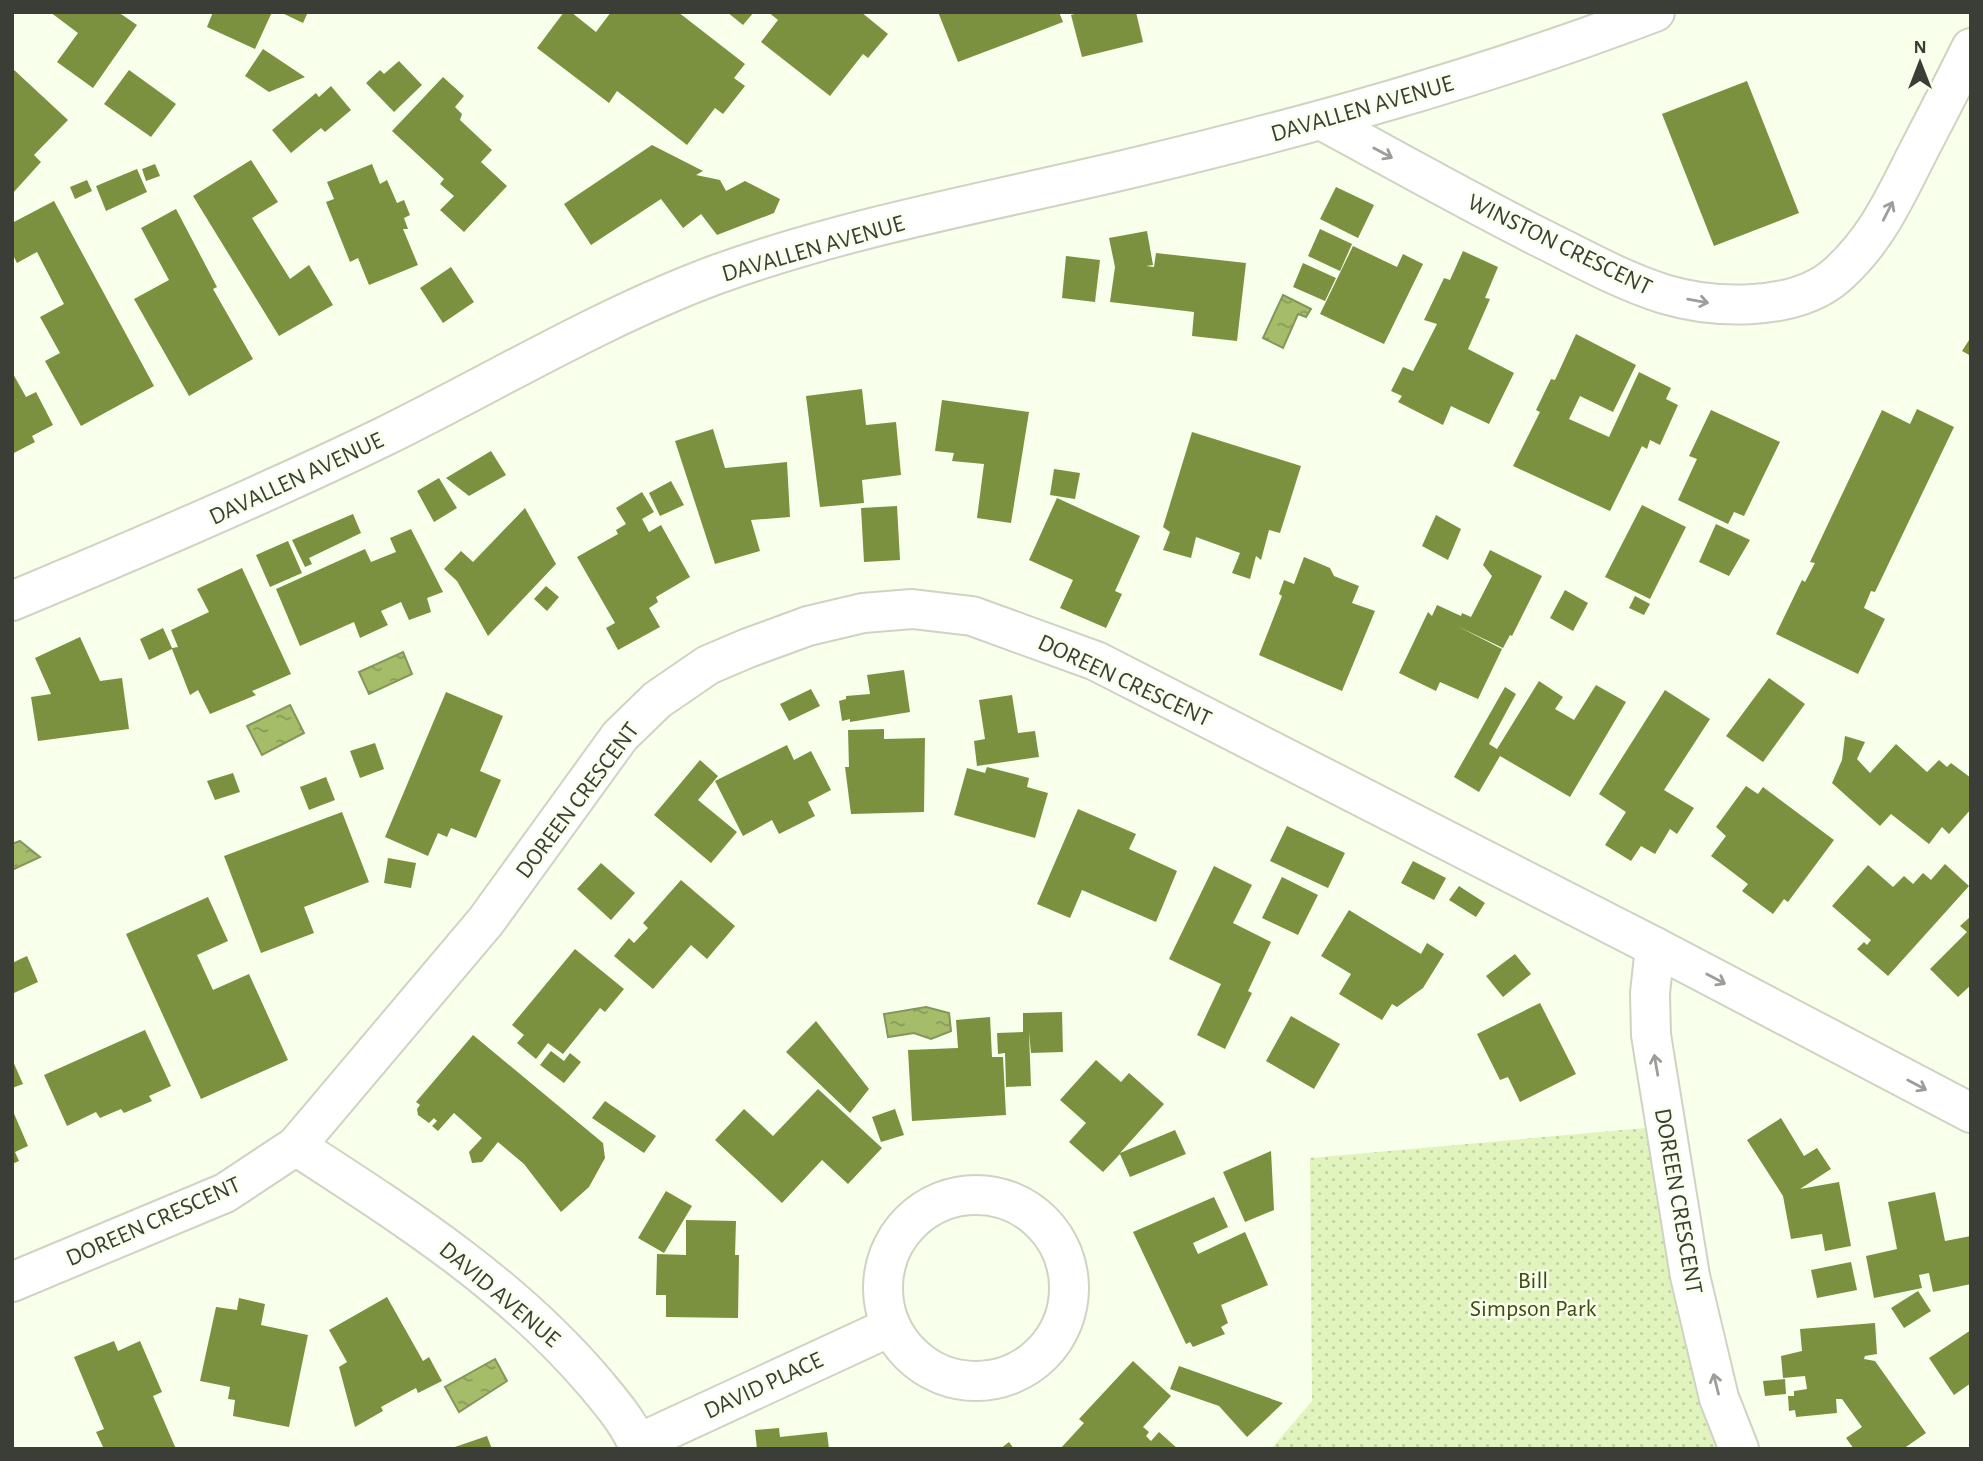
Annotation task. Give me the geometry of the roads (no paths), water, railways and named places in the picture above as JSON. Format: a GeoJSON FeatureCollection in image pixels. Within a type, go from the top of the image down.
{"type":"FeatureCollection","features":[{"type":"Feature","properties":{"kind":"street","name":"DAVALLEN AVENUE"},"geometry":{"type":"LineString","coordinates":[[12,601],[205,520],[382,437],[627,314],[713,276],[864,231],[1323,121],[1547,53],[1655,12]]}},
{"type":"Feature","properties":{"kind":"street","name":"WINSTON CRESCENT"},"geometry":{"type":"LineString","coordinates":[[1323,121],[1490,212],[1609,272],[1664,293],[1699,302],[1732,306],[1771,302],[1804,293],[1834,277],[1879,229],[1971,47]]}},
{"type":"Feature","properties":{"kind":"street","name":"DOREEN CRESCENT"},"geometry":{"type":"LineString","coordinates":[[12,1282],[225,1193],[296,1146],[486,921],[620,736],[657,700],[708,665],[748,648],[808,626],[863,613],[912,610],[972,616],[1096,661],[1655,947],[1971,1114]]}},
{"type":"Feature","properties":{"kind":"street","name":"DOREEN CRESCENT"},"geometry":{"type":"LineString","coordinates":[[1655,947],[1650,993],[1651,1035],[1690,1276],[1719,1398],[1739,1449]]}},
{"type":"Feature","properties":{"kind":"street","name":"DAVID AVENUE"},"geometry":{"type":"LineString","coordinates":[[296,1146],[470,1262],[513,1298],[572,1356],[607,1398],[638,1446]]}},
{"type":"Feature","properties":{"kind":"street"},"geometry":{"type":"LineString","coordinates":[[972,1194],[1008,1199],[1040,1219],[1061,1248],[1070,1284],[1065,1320],[1045,1352],[1015,1373],[980,1382],[943,1376],[912,1357],[890,1327],[881,1292],[887,1255],[906,1224],[936,1202],[972,1194]]}},
{"type":"Feature","properties":{"kind":"street","name":"DAVID PLACE"},"geometry":{"type":"LineString","coordinates":[[638,1446],[890,1327]]}},
{"type":"Feature","properties":{"kind":"water"},"geometry":{"type":"Polygon","coordinates":[[[1283,295],[1311,309],[1306,317],[1298,314],[1283,348],[1263,338],[1283,295]]]}},
{"type":"Feature","properties":{"kind":"water"},"geometry":{"type":"Polygon","coordinates":[[[403,652],[412,674],[369,694],[359,672],[403,652]]]}},
{"type":"Feature","properties":{"kind":"water"},"geometry":{"type":"Polygon","coordinates":[[[290,705],[304,733],[262,755],[247,726],[290,705]]]}},
{"type":"Feature","properties":{"kind":"water"},"geometry":{"type":"Polygon","coordinates":[[[20,841],[40,857],[12,870],[12,844],[20,841]]]}},
{"type":"Feature","properties":{"kind":"water"},"geometry":{"type":"Polygon","coordinates":[[[926,1007],[949,1013],[951,1031],[931,1039],[914,1033],[888,1037],[884,1014],[926,1007]]]}},
{"type":"Feature","properties":{"kind":"water"},"geometry":{"type":"Polygon","coordinates":[[[495,1359],[507,1381],[459,1412],[445,1387],[495,1359]]]}},
{"type":"Feature","properties":{"kind":"park label","name":"Bill Simpson Park"},"geometry":{"type":"Point","coordinates":[1533,1294]}}]}
